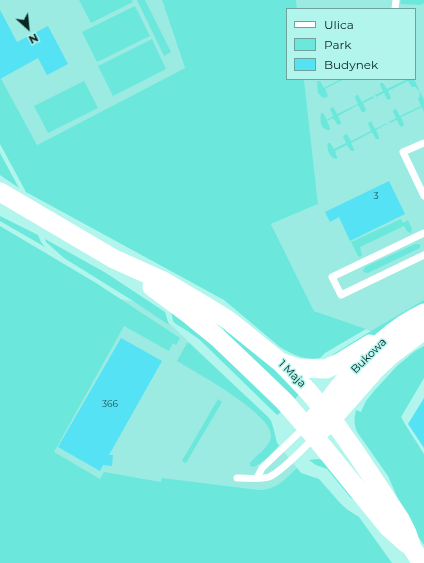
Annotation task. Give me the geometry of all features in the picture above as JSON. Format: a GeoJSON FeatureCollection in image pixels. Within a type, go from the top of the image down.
{"type":"FeatureCollection","features":[{"type":"Feature","properties":{"kind":"street","name":"1 Maja"},"geometry":{"type":"LineString","coordinates":[[0,192],[114,259],[217,337],[284,401],[388,527],[417,556]]}},
{"type":"Feature","properties":{"kind":"street","name":"1 Maja"},"geometry":{"type":"LineString","coordinates":[[0,205],[34,221],[81,239]]}},
{"type":"Feature","properties":{"kind":"street","name":"1 Maja"},"geometry":{"type":"LineString","coordinates":[[114,259],[163,282],[212,310],[228,320],[280,362],[328,414],[356,453],[400,520],[417,556]]}},
{"type":"Feature","properties":{"kind":"street","name":"Bukowa"},"geometry":{"type":"LineString","coordinates":[[328,414],[344,381],[372,350],[400,326],[424,313]]}},
{"type":"Feature","properties":{"kind":"street"},"geometry":{"type":"LineString","coordinates":[[280,362],[298,368],[326,369],[339,363],[400,326]]}},
{"type":"Feature","properties":{"kind":"street","name":"Bukowa"},"geometry":{"type":"LineString","coordinates":[[328,414],[352,398],[391,355],[424,330]]}},
{"type":"Feature","properties":{"kind":"street"},"geometry":{"type":"LineString","coordinates":[[352,398],[350,427],[356,453]]}},
{"type":"Feature","properties":{"kind":"street"},"geometry":{"type":"LineString","coordinates":[[311,432],[328,414]]}},
{"type":"Feature","properties":{"kind":"lane"},"geometry":{"type":"LineString","coordinates":[[424,143],[402,152],[424,196]]}},
{"type":"Feature","properties":{"kind":"lane"},"geometry":{"type":"LineString","coordinates":[[424,233],[332,277],[341,295],[424,255]]}},
{"type":"Feature","properties":{"kind":"lane"},"geometry":{"type":"LineString","coordinates":[[256,478],[262,468],[311,432]]}},
{"type":"Feature","properties":{"kind":"lane"},"geometry":{"type":"LineString","coordinates":[[237,478],[269,477],[280,470],[311,432]]}},
{"type":"Feature","properties":{"kind":"shaded area"},"geometry":{"type":"Polygon","coordinates":[[[0,0],[162,0],[185,68],[37,145],[0,80],[0,0]]]}},
{"type":"Feature","properties":{"kind":"shaded area"},"geometry":{"type":"Polygon","coordinates":[[[296,0],[424,0],[424,307],[379,334],[314,311],[271,224],[318,204],[304,80],[416,80],[416,8],[297,8],[296,0]]]}},
{"type":"Feature","properties":{"kind":"shaded area"},"geometry":{"type":"Polygon","coordinates":[[[122,299],[143,304],[170,324],[268,417],[271,421],[277,443],[301,473],[278,493],[100,485],[36,448],[122,299]]]}},
{"type":"Feature","properties":{"kind":"green space"},"geometry":{"type":"Polygon","coordinates":[[[79,0],[132,0],[133,2],[91,23],[79,0]]]}},
{"type":"Feature","properties":{"kind":"green space"},"geometry":{"type":"Polygon","coordinates":[[[137,0],[145,0],[171,52],[164,56],[137,0]]]}},
{"type":"Feature","properties":{"kind":"green space"},"geometry":{"type":"Polygon","coordinates":[[[162,0],[296,0],[297,8],[286,8],[286,80],[304,80],[318,204],[271,224],[314,311],[366,329],[325,353],[320,358],[304,358],[285,350],[224,300],[26,192],[0,144],[0,77],[37,145],[185,68],[162,0]]]}},
{"type":"Feature","properties":{"kind":"green space"},"geometry":{"type":"Polygon","coordinates":[[[401,0],[424,0],[424,3],[421,5],[400,4],[401,0]]]}},
{"type":"Feature","properties":{"kind":"green space"},"geometry":{"type":"Polygon","coordinates":[[[135,6],[150,36],[97,62],[82,32],[135,6]]]}},
{"type":"Feature","properties":{"kind":"green space"},"geometry":{"type":"Polygon","coordinates":[[[152,39],[166,69],[113,96],[98,66],[152,39]]]}},
{"type":"Feature","properties":{"kind":"green space"},"geometry":{"type":"Polygon","coordinates":[[[339,80],[342,80],[325,89],[328,96],[323,98],[318,93],[317,81],[320,81],[324,88],[339,80]]]}},
{"type":"Feature","properties":{"kind":"green space"},"geometry":{"type":"Polygon","coordinates":[[[406,80],[414,80],[419,90],[418,91],[416,87],[412,87],[408,81],[388,91],[391,98],[389,100],[384,93],[376,97],[375,95],[383,91],[380,83],[383,83],[387,89],[406,80]]]}},
{"type":"Feature","properties":{"kind":"green space"},"geometry":{"type":"Polygon","coordinates":[[[84,81],[98,108],[48,133],[34,106],[84,81]]]}},
{"type":"Feature","properties":{"kind":"green space"},"geometry":{"type":"Polygon","coordinates":[[[420,92],[424,100],[424,112],[422,107],[401,117],[404,125],[402,127],[397,120],[390,123],[389,122],[396,118],[393,110],[396,109],[400,116],[421,106],[418,99],[420,92]]]}},
{"type":"Feature","properties":{"kind":"green space"},"geometry":{"type":"Polygon","coordinates":[[[357,95],[362,102],[373,96],[374,98],[363,103],[366,110],[365,112],[362,112],[358,105],[338,116],[341,124],[337,124],[333,118],[327,121],[330,130],[322,127],[321,113],[323,113],[327,120],[333,116],[330,109],[333,107],[337,114],[358,104],[355,97],[357,95]]]}},
{"type":"Feature","properties":{"kind":"green space"},"geometry":{"type":"Polygon","coordinates":[[[371,121],[375,129],[387,123],[376,130],[379,139],[376,139],[372,132],[351,143],[354,151],[351,151],[347,145],[335,151],[337,159],[331,156],[329,153],[328,143],[330,143],[334,149],[346,143],[343,136],[344,135],[347,134],[351,141],[371,131],[368,123],[371,121]]]}},
{"type":"Feature","properties":{"kind":"green space"},"geometry":{"type":"Polygon","coordinates":[[[0,153],[19,188],[0,175],[0,153]]]}},
{"type":"Feature","properties":{"kind":"green space"},"geometry":{"type":"Polygon","coordinates":[[[0,216],[38,235],[45,247],[0,221],[0,216]]]}},
{"type":"Feature","properties":{"kind":"green space"},"geometry":{"type":"Polygon","coordinates":[[[401,219],[403,223],[408,220],[412,229],[411,233],[408,232],[404,226],[360,247],[362,255],[360,257],[358,256],[351,242],[401,219]]]}},
{"type":"Feature","properties":{"kind":"green space"},"geometry":{"type":"Polygon","coordinates":[[[0,226],[96,283],[180,338],[176,345],[173,343],[169,351],[124,326],[54,452],[100,479],[104,472],[161,482],[162,478],[258,490],[265,490],[280,484],[297,468],[301,473],[319,479],[341,504],[359,517],[392,563],[0,563],[0,226]]]}},
{"type":"Feature","properties":{"kind":"green space"},"geometry":{"type":"Polygon","coordinates":[[[45,239],[106,273],[165,312],[169,325],[64,258],[46,242],[45,239]]]}},
{"type":"Feature","properties":{"kind":"green space"},"geometry":{"type":"Polygon","coordinates":[[[415,244],[420,244],[420,248],[368,273],[363,272],[365,267],[415,244]]]}},
{"type":"Feature","properties":{"kind":"green space"},"geometry":{"type":"Polygon","coordinates":[[[424,300],[424,307],[330,363],[329,359],[332,355],[424,300]]]}},
{"type":"Feature","properties":{"kind":"green space"},"geometry":{"type":"Polygon","coordinates":[[[171,311],[212,345],[281,412],[277,415],[200,340],[176,324],[173,321],[171,311]]]}},
{"type":"Feature","properties":{"kind":"green space"},"geometry":{"type":"Polygon","coordinates":[[[215,318],[301,392],[295,399],[221,328],[222,327],[211,320],[215,318]]]}},
{"type":"Feature","properties":{"kind":"green space"},"geometry":{"type":"Polygon","coordinates":[[[187,343],[189,343],[271,421],[277,443],[279,445],[267,458],[256,466],[250,466],[250,463],[268,445],[271,437],[269,428],[261,417],[248,406],[216,384],[177,361],[187,343]]]}},
{"type":"Feature","properties":{"kind":"green space"},"geometry":{"type":"Polygon","coordinates":[[[424,346],[424,378],[401,417],[424,454],[424,545],[408,522],[388,476],[357,432],[355,426],[355,416],[356,410],[361,412],[366,401],[397,366],[415,351],[424,346]]]}},
{"type":"Feature","properties":{"kind":"green space"},"geometry":{"type":"Polygon","coordinates":[[[218,399],[222,402],[186,463],[182,461],[218,399]]]}},
{"type":"Feature","properties":{"kind":"green space"},"geometry":{"type":"Polygon","coordinates":[[[309,460],[322,460],[361,502],[351,498],[327,469],[316,465],[309,460]]]}},
{"type":"Feature","properties":{"kind":"building"},"geometry":{"type":"Polygon","coordinates":[[[0,10],[17,42],[48,26],[68,64],[47,75],[38,58],[0,79],[0,10]]]}},
{"type":"Feature","properties":{"kind":"building"},"geometry":{"type":"Polygon","coordinates":[[[389,181],[405,214],[350,241],[339,217],[330,222],[325,212],[389,181]]]}},
{"type":"Feature","properties":{"kind":"building"},"geometry":{"type":"Polygon","coordinates":[[[121,338],[162,361],[109,455],[113,455],[112,466],[103,465],[100,471],[58,447],[121,338]]]}},
{"type":"Feature","properties":{"kind":"building"},"geometry":{"type":"Polygon","coordinates":[[[424,398],[424,448],[408,424],[424,398]]]}}]}
